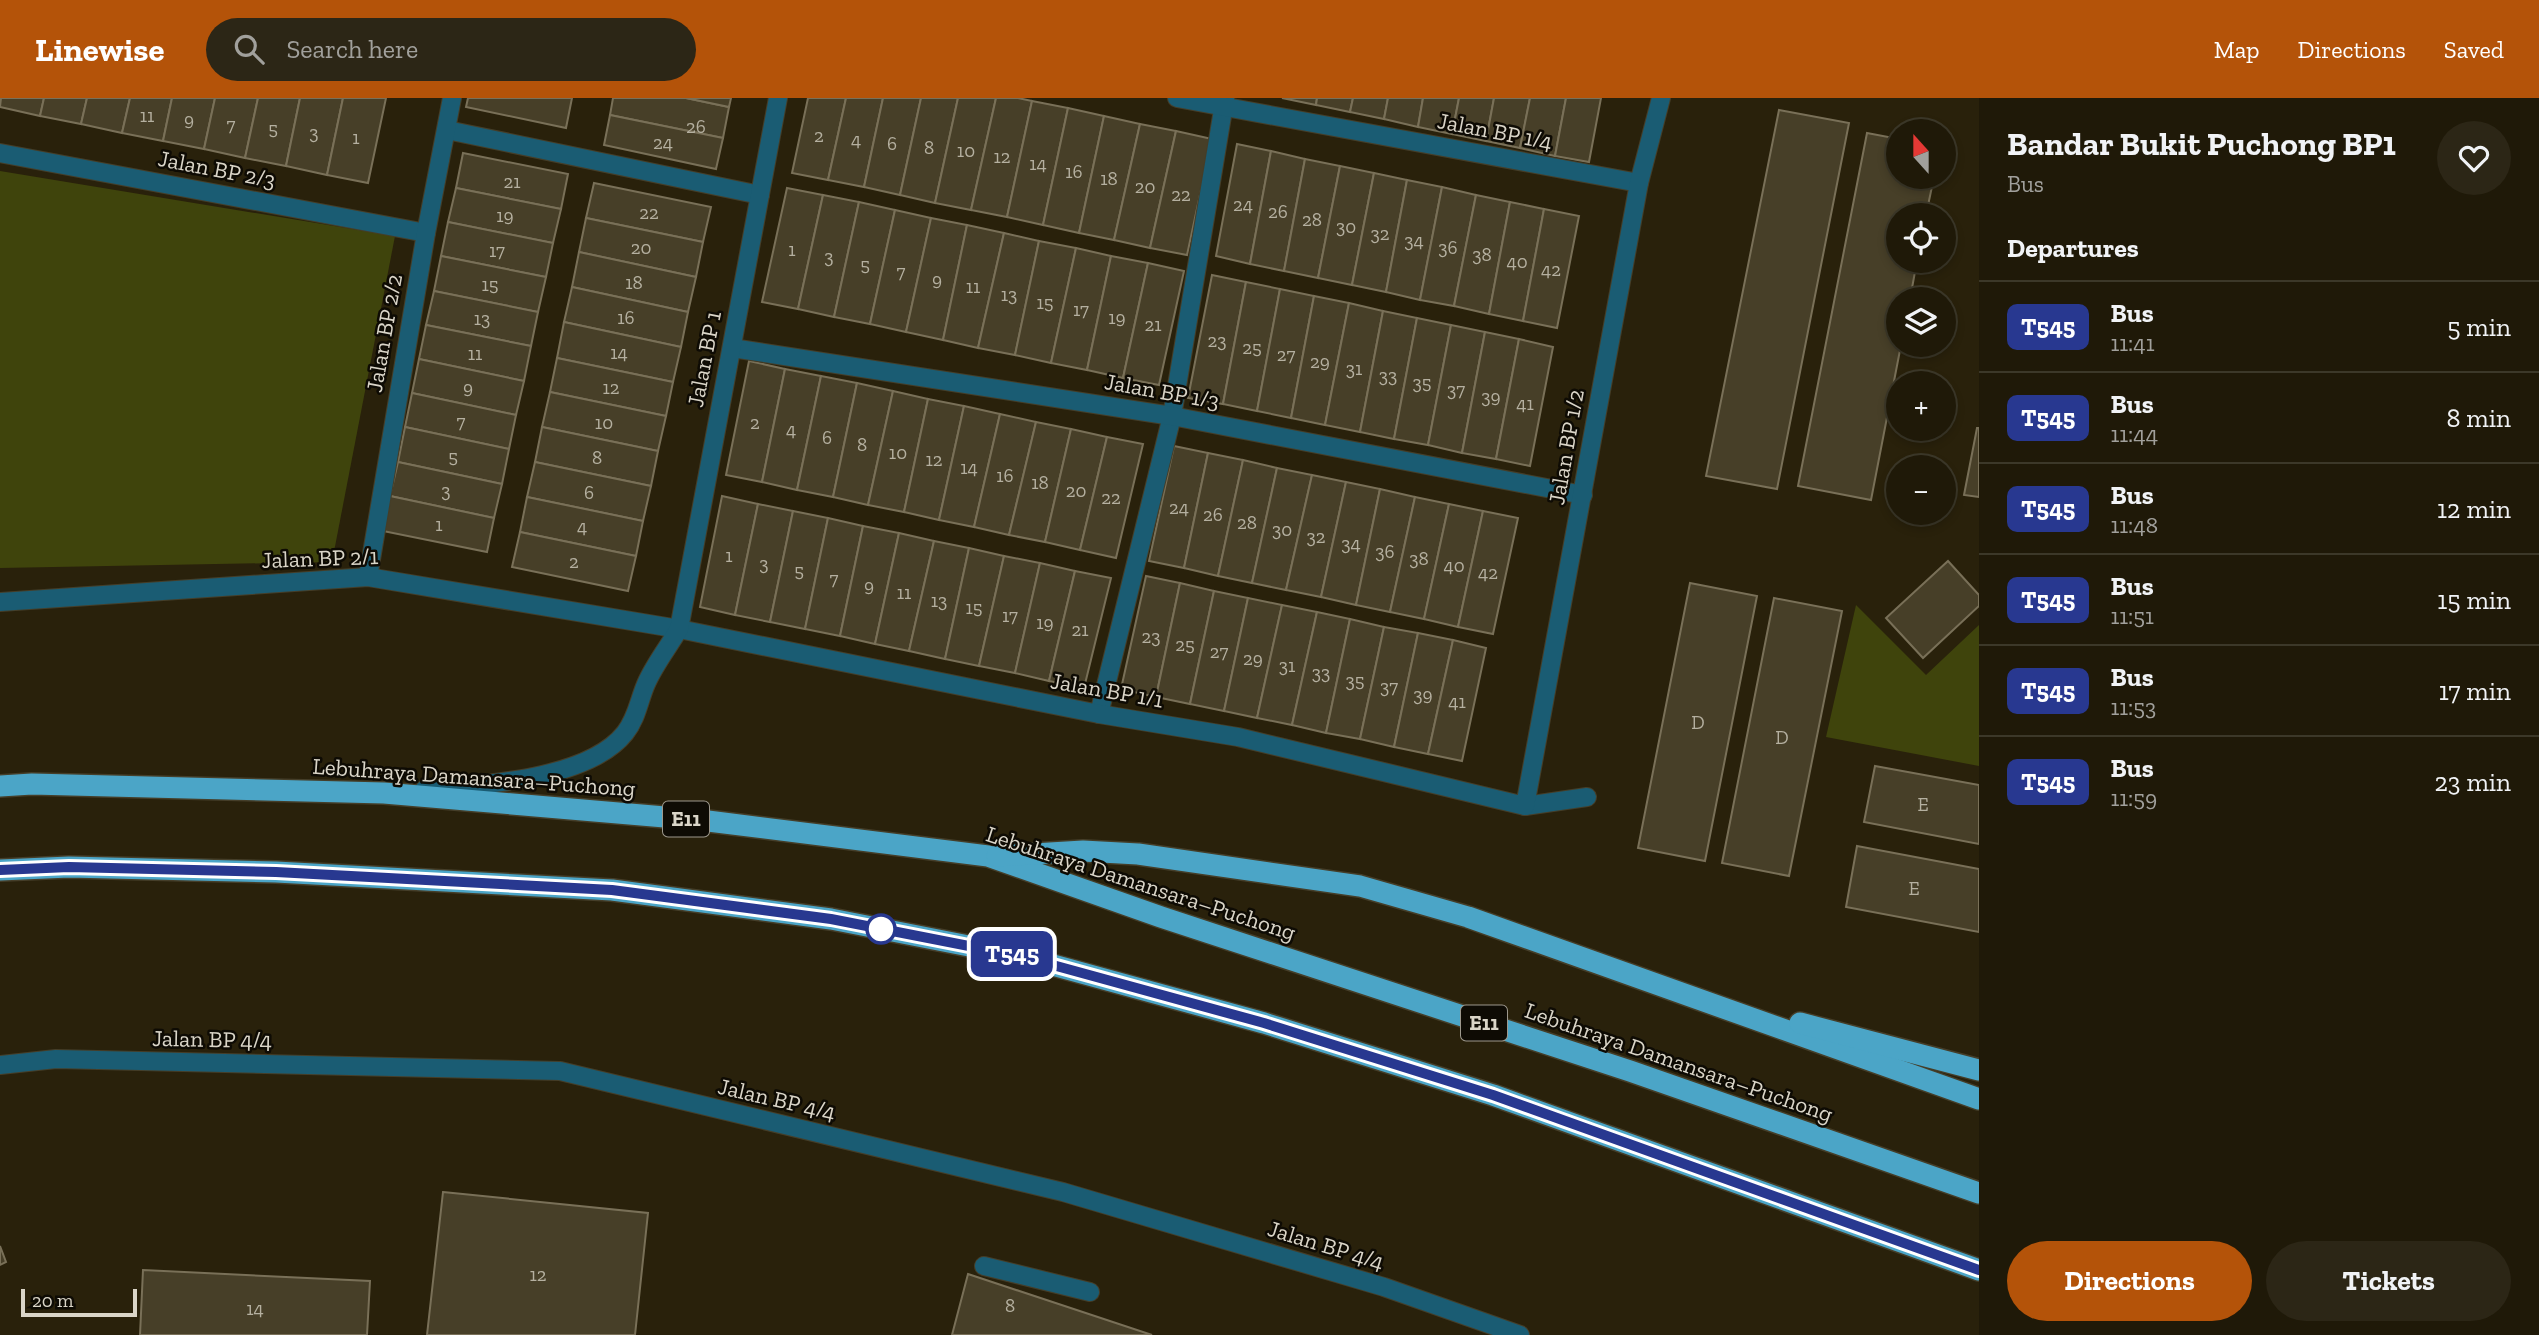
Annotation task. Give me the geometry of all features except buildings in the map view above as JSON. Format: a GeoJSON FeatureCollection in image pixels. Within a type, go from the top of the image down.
{"type":"FeatureCollection","features":[{"type":"Feature","properties":{"kind":"highway","name":"Lebuhraya Damansara–Puchong"},"geometry":{"type":"LineString","coordinates":[[0,786],[384,793],[700,820],[988,856],[1161,917],[1630,1071],[1979,1193]]}},
{"type":"Feature","properties":{"kind":"highway"},"geometry":{"type":"LineString","coordinates":[[988,856],[1083,851],[1139,854],[1360,886],[1468,917],[1979,1099]]}},
{"type":"Feature","properties":{"kind":"highway"},"geometry":{"type":"LineString","coordinates":[[0,870],[69,867],[276,872],[612,890],[831,919],[1020,956],[1264,1023],[1493,1095],[1979,1270]]}},
{"type":"Feature","properties":{"kind":"highway"},"geometry":{"type":"LineString","coordinates":[[1649,983],[1979,1070]]}},
{"type":"Feature","properties":{"kind":"street","name":"Jalan BP 2/2"},"geometry":{"type":"LineString","coordinates":[[368,576],[426,233],[452,98]]}},
{"type":"Feature","properties":{"kind":"street","name":"Jalan BP 1"},"geometry":{"type":"LineString","coordinates":[[679,629],[778,98]]}},
{"type":"Feature","properties":{"kind":"street","name":"Jalan BP 1/4"},"geometry":{"type":"LineString","coordinates":[[1177,98],[1224,102],[1639,183]]}},
{"type":"Feature","properties":{"kind":"street","name":"Jalan BP 1/2"},"geometry":{"type":"LineString","coordinates":[[1525,806],[1639,183],[1661,98]]}},
{"type":"Feature","properties":{"kind":"street"},"geometry":{"type":"LineString","coordinates":[[1099,714],[1172,416],[1224,102]]}},
{"type":"Feature","properties":{"kind":"street"},"geometry":{"type":"LineString","coordinates":[[447,130],[760,195]]}},
{"type":"Feature","properties":{"kind":"street","name":"Jalan BP 2/3"},"geometry":{"type":"LineString","coordinates":[[0,153],[426,233]]}},
{"type":"Feature","properties":{"kind":"street","name":"Jalan BP 1/3"},"geometry":{"type":"LineString","coordinates":[[732,348],[1172,416],[1583,495]]}},
{"type":"Feature","properties":{"kind":"street","name":"Jalan BP 2/1"},"geometry":{"type":"LineString","coordinates":[[0,602],[368,576],[679,629]]}},
{"type":"Feature","properties":{"kind":"street"},"geometry":{"type":"LineString","coordinates":[[384,793],[510,782],[567,768],[608,749],[626,732],[637,711],[646,682],[679,629]]}},
{"type":"Feature","properties":{"kind":"street","name":"Jalan BP 1/1"},"geometry":{"type":"LineString","coordinates":[[679,629],[1099,714],[1238,737],[1525,806]]}},
{"type":"Feature","properties":{"kind":"street"},"geometry":{"type":"LineString","coordinates":[[1525,806],[1587,797]]}},
{"type":"Feature","properties":{"kind":"street","name":"Jalan BP 4/4"},"geometry":{"type":"LineString","coordinates":[[0,1065],[56,1059],[560,1071],[1063,1192],[1384,1287],[1520,1335]]}},
{"type":"Feature","properties":{"kind":"street"},"geometry":{"type":"LineString","coordinates":[[984,1266],[1090,1292]]}},
{"type":"Feature","properties":{"kind":"green space"},"geometry":{"type":"Polygon","coordinates":[[[0,171],[395,236],[332,562],[0,568],[0,171]]]}},
{"type":"Feature","properties":{"kind":"green space"},"geometry":{"type":"Polygon","coordinates":[[[1856,605],[1926,675],[1979,625],[1979,766],[1826,737],[1856,605]]]}},
{"type":"Feature","properties":{"kind":"bus line","name":"T545"},"geometry":{"type":"LineString","coordinates":[[0,870],[69,867],[276,872],[612,890],[831,919],[1020,956],[1264,1023],[1493,1095],[1979,1270]]}}]}
